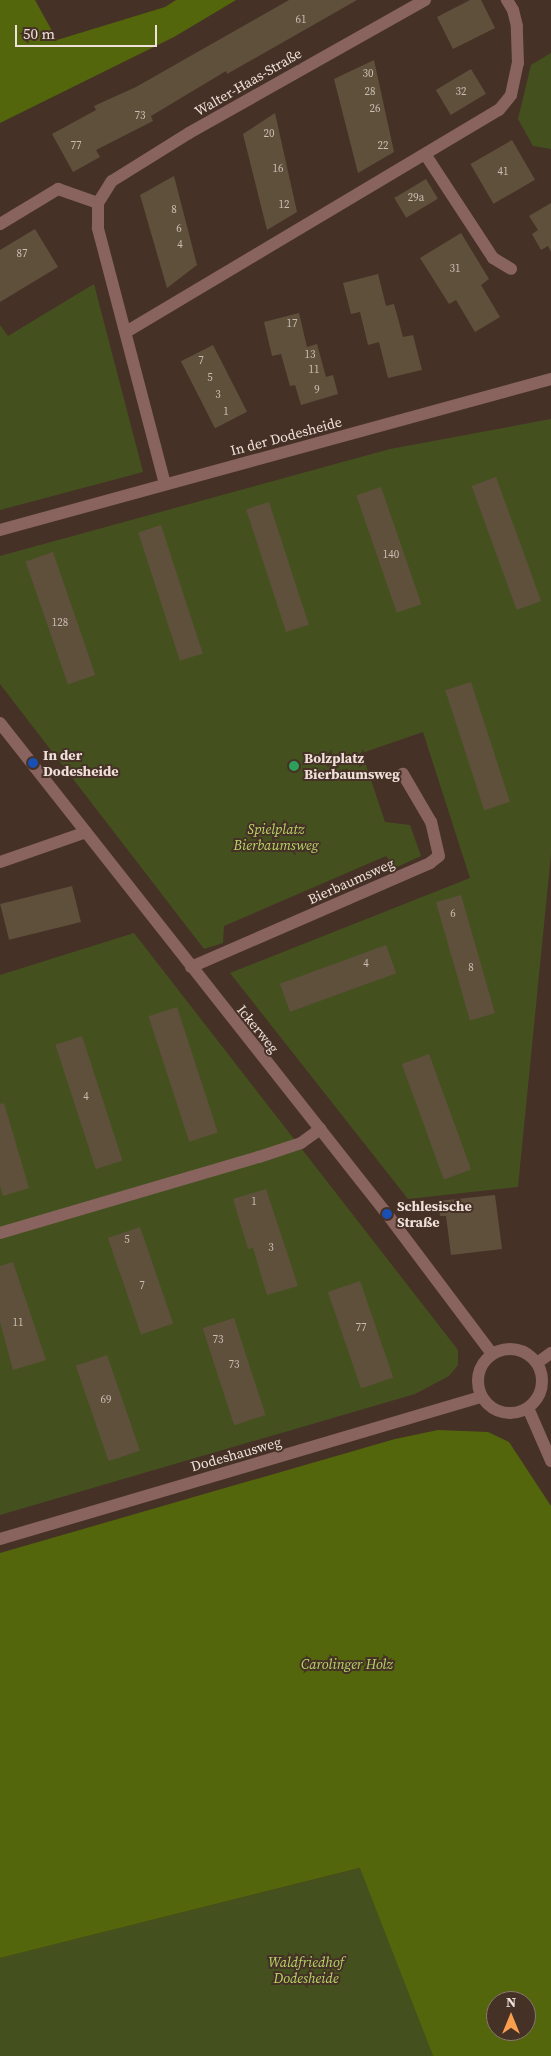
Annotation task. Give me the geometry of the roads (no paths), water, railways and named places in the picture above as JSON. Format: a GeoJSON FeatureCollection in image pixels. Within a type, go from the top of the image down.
{"type":"FeatureCollection","features":[{"type":"Feature","properties":{"kind":"street","name":"Walter-Haas-Straße"},"geometry":{"type":"LineString","coordinates":[[98,203],[112,181],[182,138],[425,0]]}},
{"type":"Feature","properties":{"kind":"street"},"geometry":{"type":"LineString","coordinates":[[126,332],[499,110],[511,95],[518,63],[517,26],[514,10],[507,0]]}},
{"type":"Feature","properties":{"kind":"street"},"geometry":{"type":"LineString","coordinates":[[425,154],[493,258],[511,269]]}},
{"type":"Feature","properties":{"kind":"street"},"geometry":{"type":"LineString","coordinates":[[0,224],[58,189],[98,203],[98,228],[165,484]]}},
{"type":"Feature","properties":{"kind":"street","name":"In der Dodesheide"},"geometry":{"type":"LineString","coordinates":[[0,530],[551,379]]}},
{"type":"Feature","properties":{"kind":"street","name":"Ickerweg"},"geometry":{"type":"LineString","coordinates":[[0,723],[191,968],[407,1238],[492,1354]]}},
{"type":"Feature","properties":{"kind":"street","name":"Bierbaumsweg"},"geometry":{"type":"LineString","coordinates":[[191,968],[430,863],[439,856],[431,822],[403,774]]}},
{"type":"Feature","properties":{"kind":"street"},"geometry":{"type":"LineString","coordinates":[[0,862],[86,832]]}},
{"type":"Feature","properties":{"kind":"street"},"geometry":{"type":"LineString","coordinates":[[0,1233],[259,1157],[301,1143],[320,1130]]}},
{"type":"Feature","properties":{"kind":"street"},"geometry":{"type":"LineString","coordinates":[[517,1349],[537,1363],[542,1380],[541,1391],[528,1408],[518,1413],[497,1411],[481,1397],[477,1376],[480,1366],[492,1354],[517,1349]]}},
{"type":"Feature","properties":{"kind":"street"},"geometry":{"type":"LineString","coordinates":[[537,1363],[551,1353]]}},
{"type":"Feature","properties":{"kind":"street","name":"Dodeshausweg"},"geometry":{"type":"LineString","coordinates":[[0,1539],[481,1397]]}},
{"type":"Feature","properties":{"kind":"street"},"geometry":{"type":"LineString","coordinates":[[528,1408],[551,1461]]}},
{"type":"Feature","properties":{"kind":"place","name":"In der Dodesheide"},"geometry":{"type":"Point","coordinates":[33,763]}},
{"type":"Feature","properties":{"kind":"place","name":"Bolzplatz Bierbaumsweg"},"geometry":{"type":"Point","coordinates":[294,766]}},
{"type":"Feature","properties":{"kind":"place","name":"Schlesische Straße"},"geometry":{"type":"Point","coordinates":[387,1214]}},
{"type":"Feature","properties":{"kind":"park label","name":"Spielplatz Bierbaumsweg"},"geometry":{"type":"Point","coordinates":[276,838]}},
{"type":"Feature","properties":{"kind":"park label","name":"Carolinger Holz"},"geometry":{"type":"Point","coordinates":[347,1664]}},
{"type":"Feature","properties":{"kind":"park label","name":"Waldfriedhof Dodesheide"},"geometry":{"type":"Point","coordinates":[306,1970]}}]}
